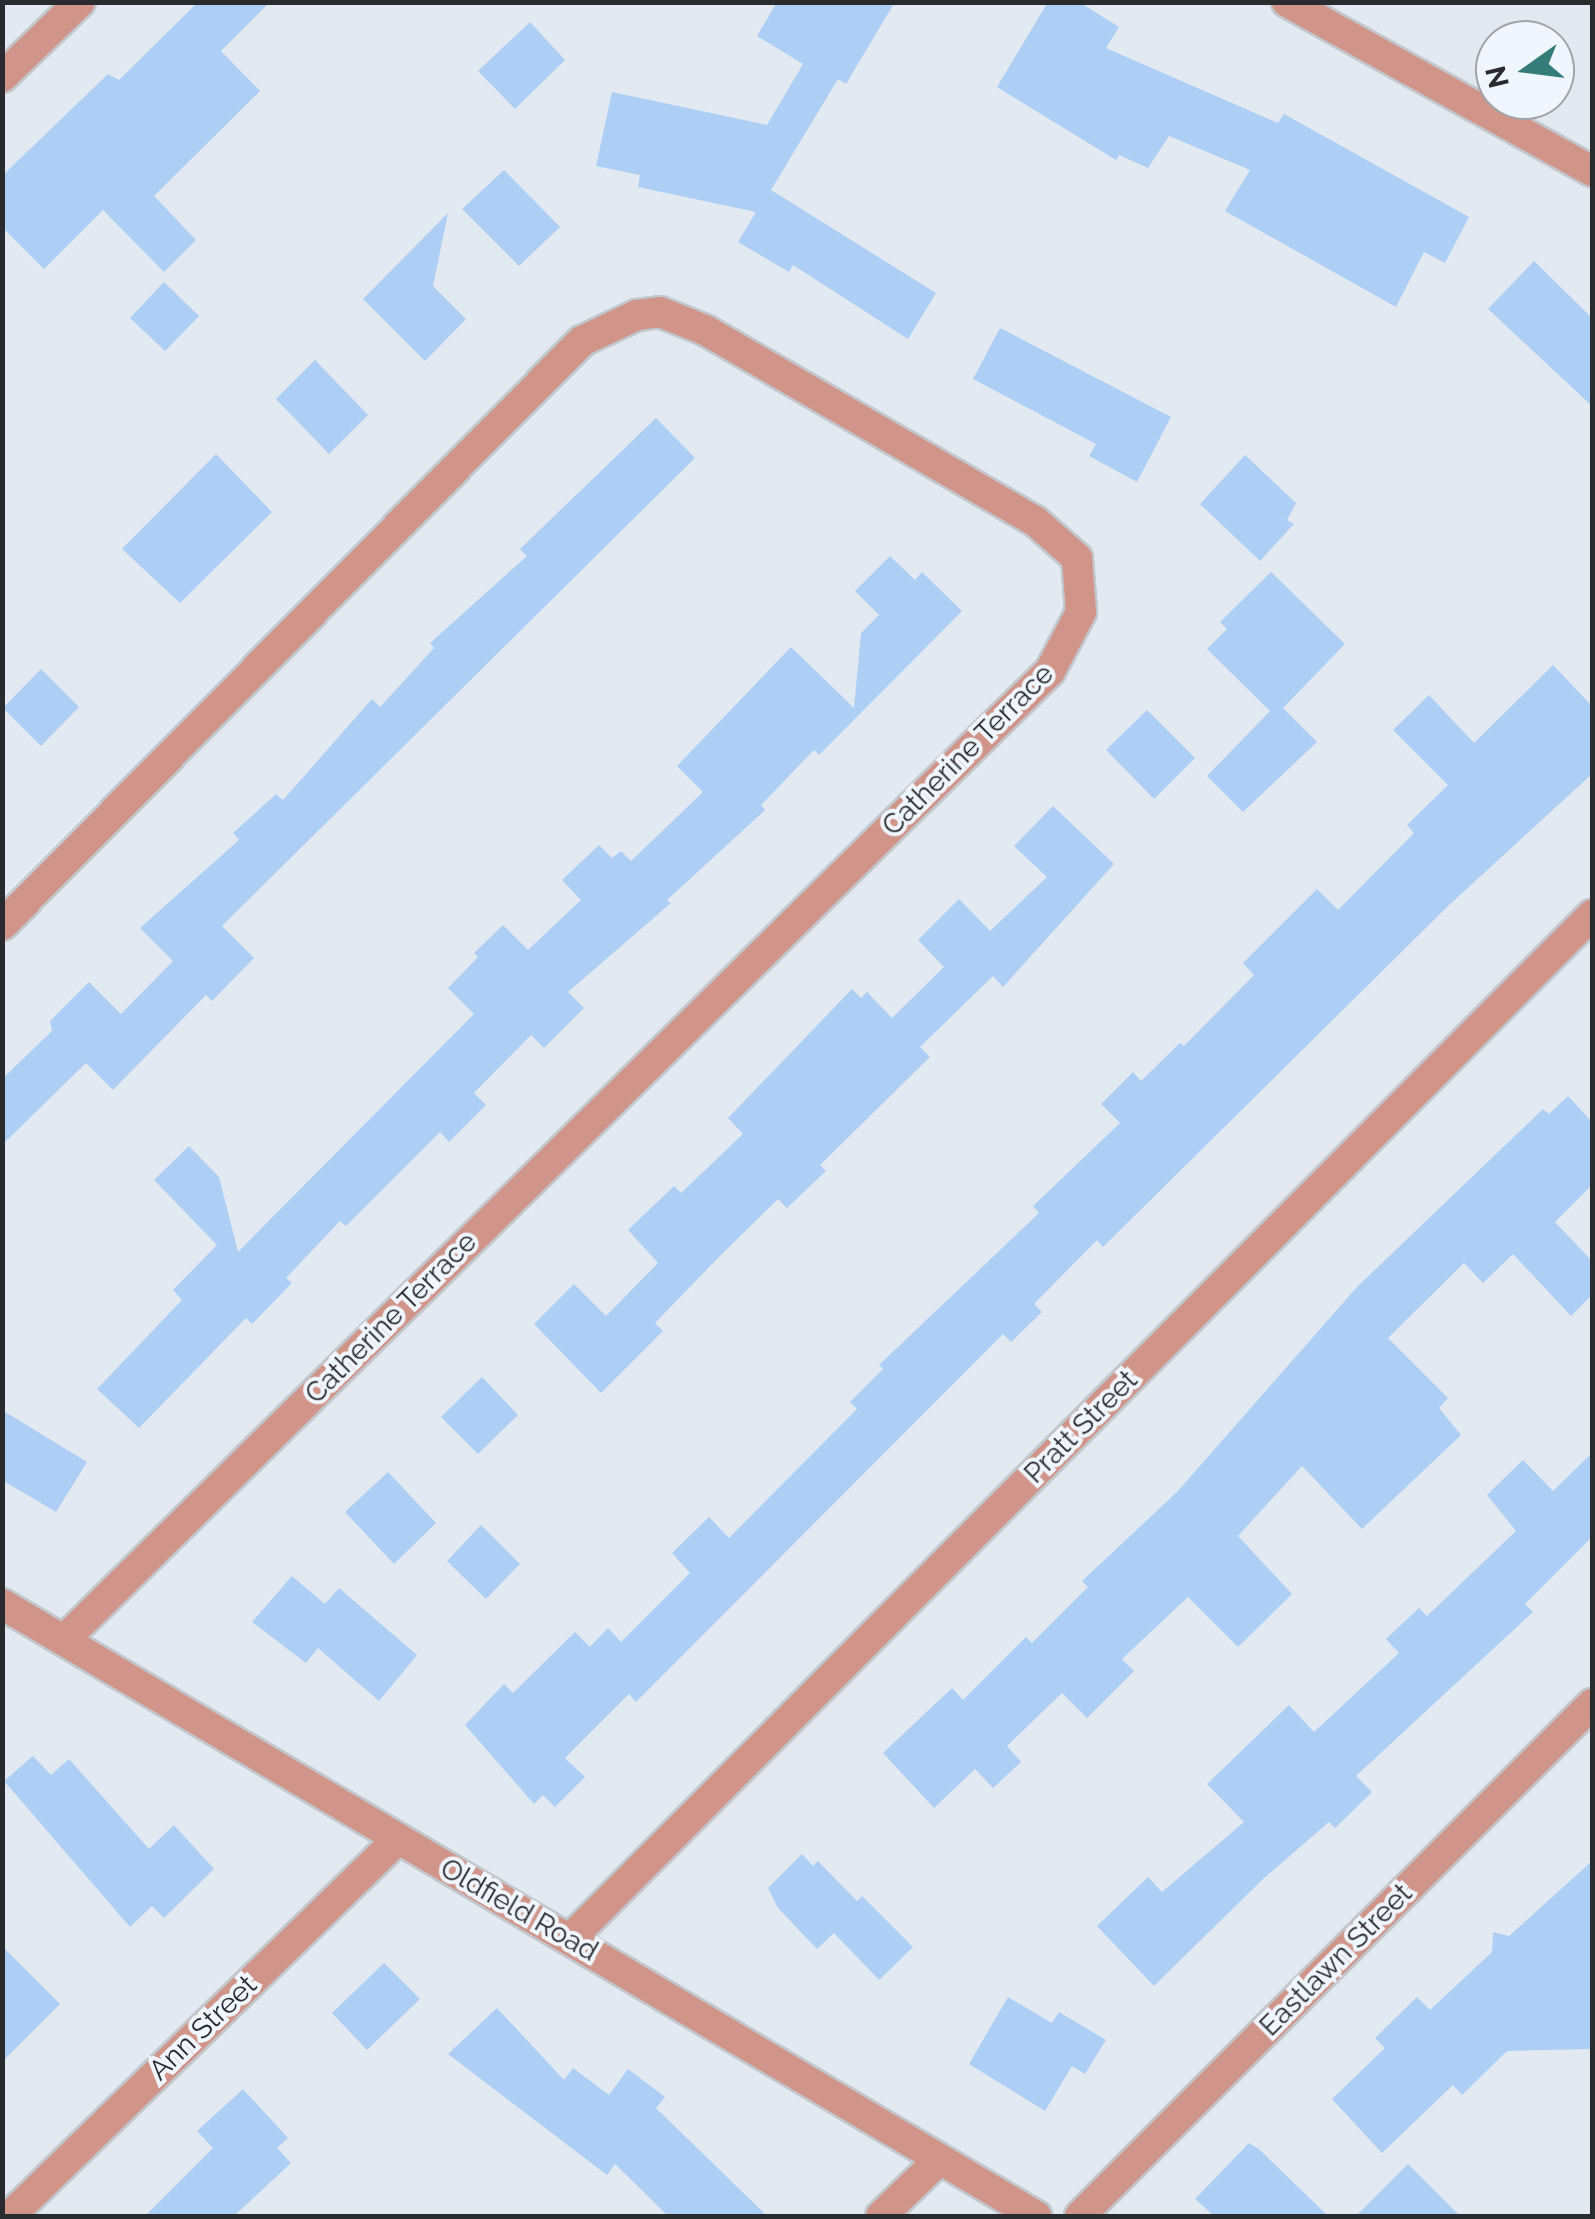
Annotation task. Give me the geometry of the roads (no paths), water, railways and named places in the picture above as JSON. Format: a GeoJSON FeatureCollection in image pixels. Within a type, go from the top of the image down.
{"type":"FeatureCollection","features":[{"type":"Feature","properties":{"kind":"street"},"geometry":{"type":"LineString","coordinates":[[2,78],[80,2]]}},
{"type":"Feature","properties":{"kind":"street"},"geometry":{"type":"LineString","coordinates":[[1287,2],[1592,171]]}},
{"type":"Feature","properties":{"kind":"street","name":"Catherine Terrace"},"geometry":{"type":"LineString","coordinates":[[2,924],[582,342],[637,315],[660,312],[705,330],[1047,528],[1077,558],[1081,612],[1050,671],[64,1640]]}},
{"type":"Feature","properties":{"kind":"street","name":"Pratt Street"},"geometry":{"type":"LineString","coordinates":[[570,1939],[1592,915]]}},
{"type":"Feature","properties":{"kind":"street","name":"Oldfield Road"},"geometry":{"type":"LineString","coordinates":[[2,1604],[1036,2216]]}},
{"type":"Feature","properties":{"kind":"street","name":"Eastlawn Street"},"geometry":{"type":"LineString","coordinates":[[1080,2216],[1592,1704]]}},
{"type":"Feature","properties":{"kind":"street","name":"Ann Street"},"geometry":{"type":"LineString","coordinates":[[10,2216],[397,1840]]}},
{"type":"Feature","properties":{"kind":"street"},"geometry":{"type":"LineString","coordinates":[[881,2216],[939,2160]]}}]}
